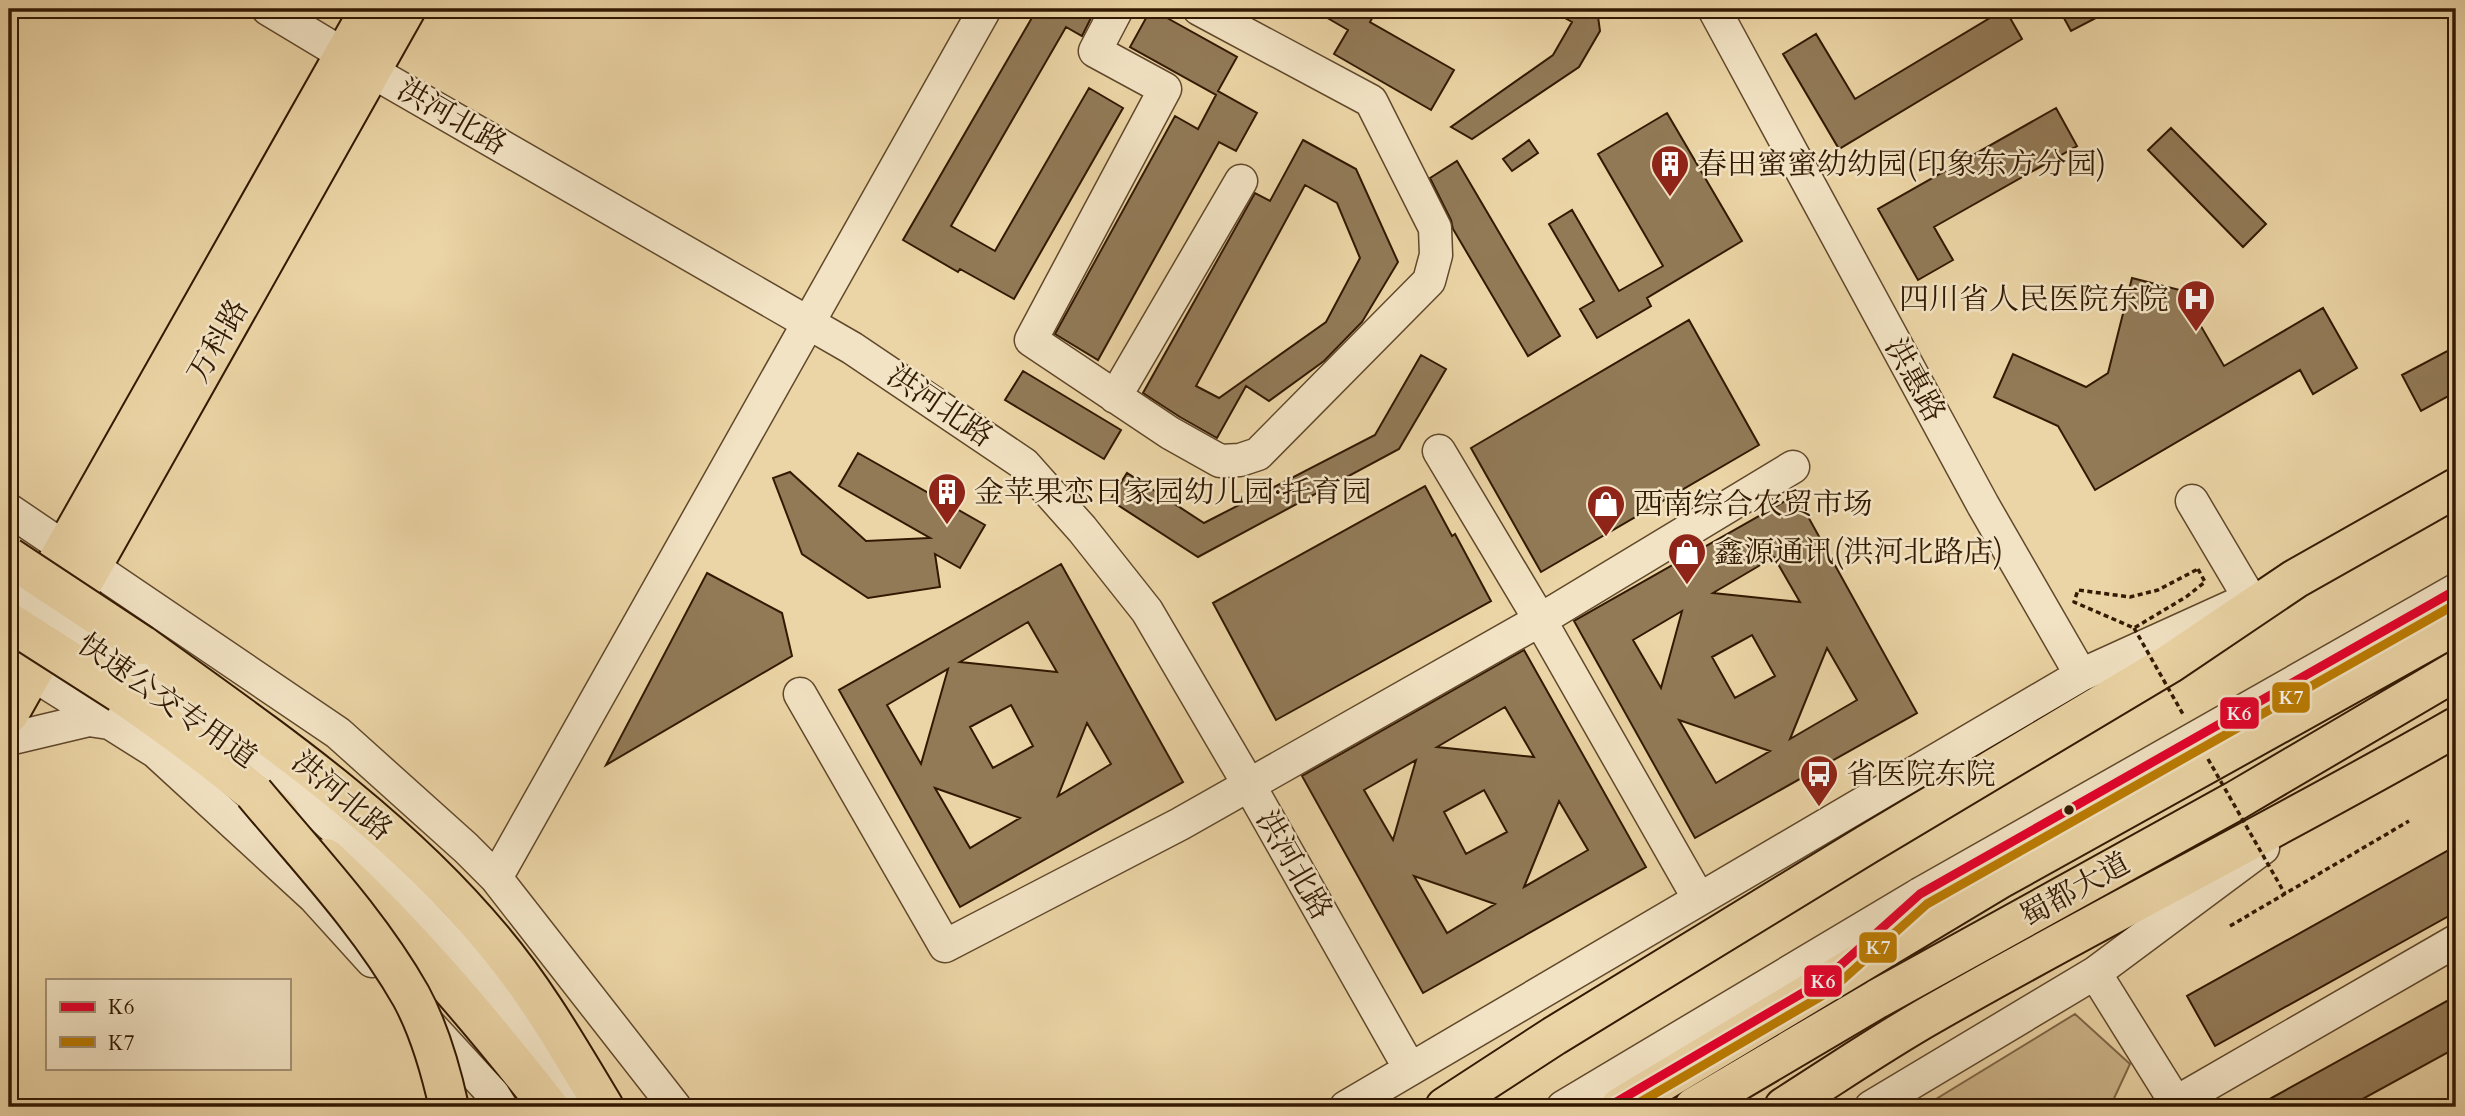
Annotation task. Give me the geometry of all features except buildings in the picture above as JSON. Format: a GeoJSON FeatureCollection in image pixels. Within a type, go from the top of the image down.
{"type":"FeatureCollection","features":[{"type":"Feature","properties":{"kind":"main road","name":"万科路"},"geometry":{"type":"LineString","coordinates":[[358,63],[370,9]]}},
{"type":"Feature","properties":{"kind":"main road","name":"万科路"},"geometry":{"type":"LineString","coordinates":[[9,714],[16,660],[78,556],[358,63],[406,9]]}},
{"type":"Feature","properties":{"kind":"main road"},"geometry":{"type":"LineString","coordinates":[[1445,1107],[1554,1036],[1866,845],[2169,664],[2295,579],[2456,488]]}},
{"type":"Feature","properties":{"kind":"main road","name":"洪河北路"},"geometry":{"type":"LineString","coordinates":[[9,557],[142,645],[269,737],[337,789],[451,892],[493,939],[534,992],[581,1104]]}},
{"type":"Feature","properties":{"kind":"main road","name":"洪河北路"},"geometry":{"type":"LineString","coordinates":[[9,621],[167,726],[254,793],[352,882],[407,937],[483,1023],[581,1104]]}},
{"type":"Feature","properties":{"kind":"main road","name":"蜀都大道"},"geometry":{"type":"LineString","coordinates":[[1620,1107],[1998,880],[2456,625]]}},
{"type":"Feature","properties":{"kind":"main road","name":"蜀都大道"},"geometry":{"type":"LineString","coordinates":[[1694,1107],[1877,999],[2235,802],[2456,671]]}},
{"type":"Feature","properties":{"kind":"main road"},"geometry":{"type":"LineString","coordinates":[[1784,1107],[1928,1016],[2081,930],[2326,801],[2456,727]]}},
{"type":"Feature","properties":{"kind":"main road"},"geometry":{"type":"LineString","coordinates":[[254,793],[371,935],[412,998],[442,1073],[449,1107]]}},
{"type":"Feature","properties":{"kind":"street","name":"洪河北路"},"geometry":{"type":"LineString","coordinates":[[268,9],[864,355],[1024,464],[1082,529],[1147,611],[1410,1069]]}},
{"type":"Feature","properties":{"kind":"street"},"geometry":{"type":"LineString","coordinates":[[495,878],[985,9]]}},
{"type":"Feature","properties":{"kind":"street"},"geometry":{"type":"LineString","coordinates":[[1117,9],[1095,51],[1165,89],[1031,340],[1115,397],[1220,461],[1240,460],[1258,454],[1429,281],[1436,255],[1435,228],[1371,101],[1199,9]]}},
{"type":"Feature","properties":{"kind":"street","name":"洪惠路"},"geometry":{"type":"LineString","coordinates":[[1714,9],[1983,505],[2081,676]]}},
{"type":"Feature","properties":{"kind":"street"},"geometry":{"type":"LineString","coordinates":[[1115,397],[1241,181]]}},
{"type":"Feature","properties":{"kind":"street"},"geometry":{"type":"LineString","coordinates":[[1439,451],[1540,620],[1699,899]]}},
{"type":"Feature","properties":{"kind":"street"},"geometry":{"type":"LineString","coordinates":[[800,694],[945,946],[1180,824],[1540,620],[1793,467]]}},
{"type":"Feature","properties":{"kind":"street"},"geometry":{"type":"LineString","coordinates":[[2192,501],[2250,599]]}},
{"type":"Feature","properties":{"kind":"street"},"geometry":{"type":"LineString","coordinates":[[9,510],[338,733],[467,848],[495,878],[675,1107]]}},
{"type":"Feature","properties":{"kind":"street"},"geometry":{"type":"LineString","coordinates":[[1346,1107],[2081,676],[2295,579]]}},
{"type":"Feature","properties":{"kind":"street"},"geometry":{"type":"LineString","coordinates":[[1563,1107],[1920,894],[2456,590]]}},
{"type":"Feature","properties":{"kind":"street","name":"快速公交专用道"},"geometry":{"type":"LineString","coordinates":[[9,593],[226,739],[317,812],[417,907],[500,1000],[581,1104]]}},
{"type":"Feature","properties":{"kind":"street"},"geometry":{"type":"LineString","coordinates":[[16,660],[156,752],[314,897],[493,1094],[501,1107]]}},
{"type":"Feature","properties":{"kind":"street"},"geometry":{"type":"LineString","coordinates":[[9,739],[89,720],[109,723]]}},
{"type":"Feature","properties":{"kind":"street"},"geometry":{"type":"LineString","coordinates":[[1871,1107],[2095,973],[2326,801]]}},
{"type":"Feature","properties":{"kind":"street"},"geometry":{"type":"LineString","coordinates":[[1608,1107],[1823,981],[1920,894]]}},
{"type":"Feature","properties":{"kind":"street"},"geometry":{"type":"LineString","coordinates":[[2095,973],[2172,1105],[2456,941]]}},
{"type":"Feature","properties":{"kind":"path"},"geometry":{"type":"LineString","coordinates":[[2197,569],[2204,582],[2186,597],[2134,628],[2074,602],[2078,590],[2130,597],[2158,590],[2197,569]]}},
{"type":"Feature","properties":{"kind":"path"},"geometry":{"type":"LineString","coordinates":[[2230,926],[2409,821]]}},
{"type":"Feature","properties":{"kind":"shaded area"},"geometry":{"type":"Polygon","coordinates":[[[2075,1014],[2130,1064],[2110,1107],[1923,1107],[2075,1014]]]}},
{"type":"Feature","properties":{"kind":"transit line","name":"K6"},"geometry":{"type":"LineString","coordinates":[[1608,1107],[1823,981],[1920,894],[2456,590]]}},
{"type":"Feature","properties":{"kind":"transit line","name":"K7"},"geometry":{"type":"LineString","coordinates":[[1632,1107],[1830,991],[1927,904],[2456,604]]}},
{"type":"Feature","properties":{"kind":"place","name":"春田蜜蜜幼幼园(印象东方分园)"},"geometry":{"type":"Point","coordinates":[1670,198]}},
{"type":"Feature","properties":{"kind":"place","name":"四川省人民医院东院"},"geometry":{"type":"Point","coordinates":[2196,333]}},
{"type":"Feature","properties":{"kind":"place","name":"金苹果恋日家园幼儿园·托育园"},"geometry":{"type":"Point","coordinates":[947,526]}},
{"type":"Feature","properties":{"kind":"place","name":"西南综合农贸市场"},"geometry":{"type":"Point","coordinates":[1606,538]}},
{"type":"Feature","properties":{"kind":"place","name":"鑫源通讯(洪河北路店)"},"geometry":{"type":"Point","coordinates":[1687,586]}},
{"type":"Feature","properties":{"kind":"place","name":"省医院东院"},"geometry":{"type":"Point","coordinates":[1819,808]}}]}
